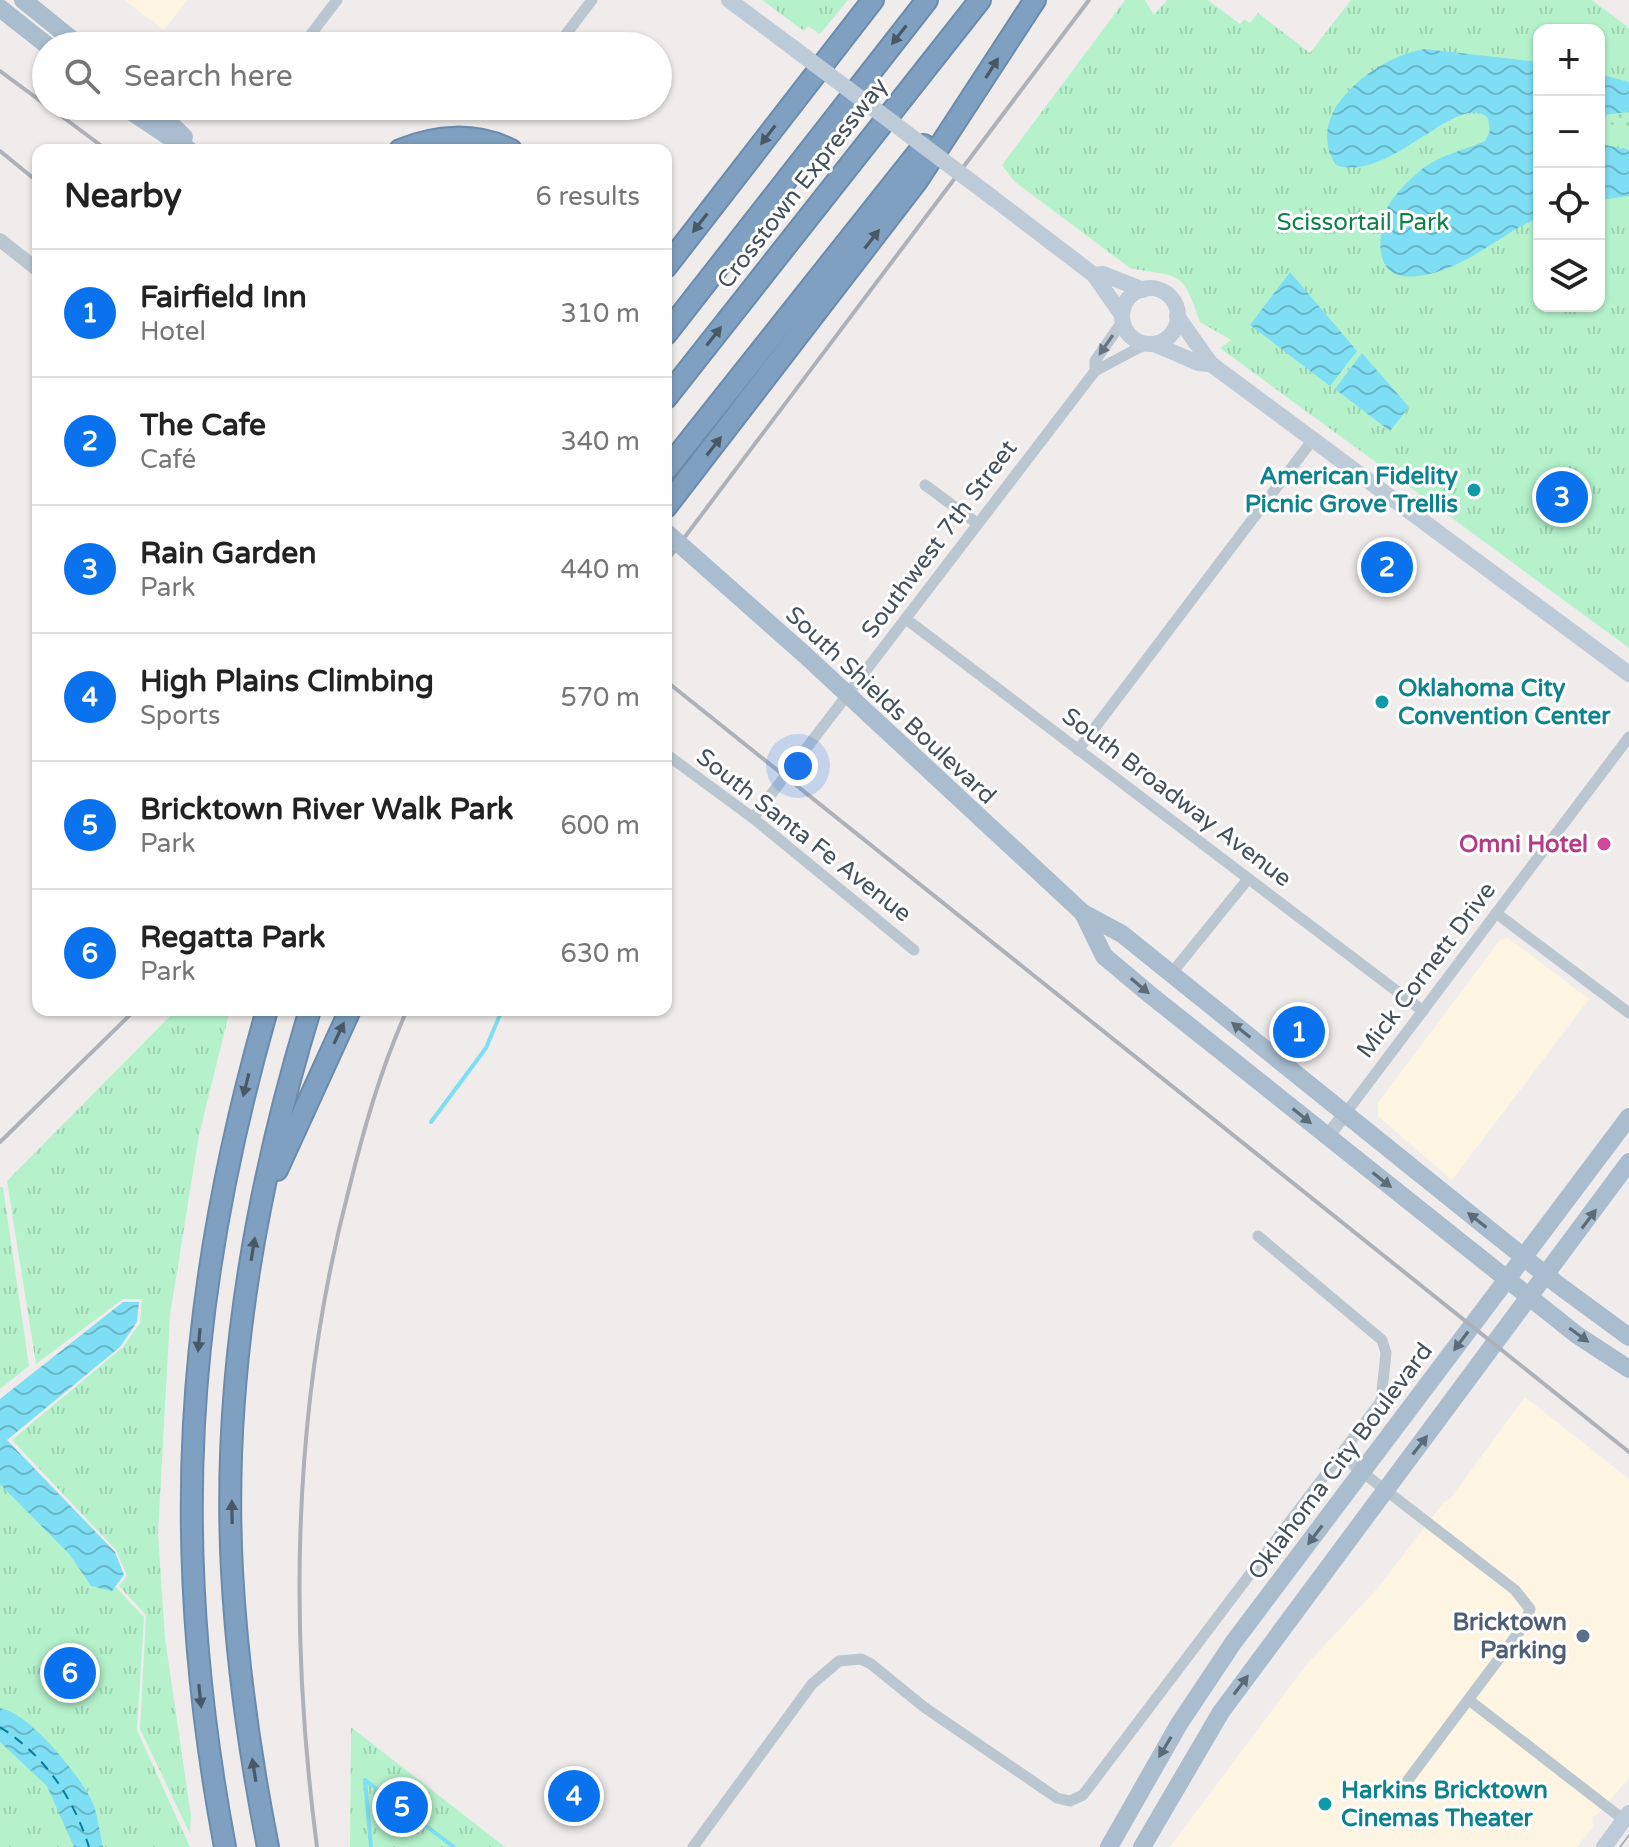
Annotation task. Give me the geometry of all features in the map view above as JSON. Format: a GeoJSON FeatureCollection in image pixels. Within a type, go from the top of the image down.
{"type":"FeatureCollection","features":[{"type":"Feature","properties":{"kind":"highway"},"geometry":{"type":"LineString","coordinates":[[672,259],[873,0]]}},
{"type":"Feature","properties":{"kind":"highway","name":"Crosstown Expressway"},"geometry":{"type":"LineString","coordinates":[[672,326],[927,0]]}},
{"type":"Feature","properties":{"kind":"highway","name":"Crosstown Expressway"},"geometry":{"type":"LineString","coordinates":[[672,390],[980,0]]}},
{"type":"Feature","properties":{"kind":"highway"},"geometry":{"type":"LineString","coordinates":[[672,499],[925,170],[1035,0]]}},
{"type":"Feature","properties":{"kind":"highway"},"geometry":{"type":"LineString","coordinates":[[422,144],[448,137],[495,144]]}},
{"type":"Feature","properties":{"kind":"highway"},"geometry":{"type":"LineString","coordinates":[[672,462],[846,239],[924,145]]}},
{"type":"Feature","properties":{"kind":"highway"},"geometry":{"type":"LineString","coordinates":[[225,1847],[200,1701],[190,1524],[191,1447],[209,1259],[231,1145],[265,1016]]}},
{"type":"Feature","properties":{"kind":"highway"},"geometry":{"type":"LineString","coordinates":[[268,1847],[243,1702],[232,1568],[231,1464],[238,1367],[260,1206],[308,1016]]}},
{"type":"Feature","properties":{"kind":"highway"},"geometry":{"type":"LineString","coordinates":[[260,1206],[347,1016]]}},
{"type":"Feature","properties":{"kind":"main road"},"geometry":{"type":"LineString","coordinates":[[23,0],[63,32]]}},
{"type":"Feature","properties":{"kind":"main road"},"geometry":{"type":"LineString","coordinates":[[729,0],[1094,275],[1131,337],[1198,363],[1211,364]]}},
{"type":"Feature","properties":{"kind":"main road"},"geometry":{"type":"LineString","coordinates":[[0,8],[32,33]]}},
{"type":"Feature","properties":{"kind":"main road"},"geometry":{"type":"LineString","coordinates":[[144,120],[180,144]]}},
{"type":"Feature","properties":{"kind":"main road"},"geometry":{"type":"LineString","coordinates":[[166,120],[191,144]]}},
{"type":"Feature","properties":{"kind":"main road"},"geometry":{"type":"LineString","coordinates":[[1094,275],[1103,274],[1143,290],[1167,294],[1177,316],[1211,364],[1629,674]]}},
{"type":"Feature","properties":{"kind":"main road"},"geometry":{"type":"LineString","coordinates":[[1122,318],[1128,299],[1143,290]]}},
{"type":"Feature","properties":{"kind":"main road"},"geometry":{"type":"LineString","coordinates":[[1150,344],[1171,334],[1177,316]]}},
{"type":"Feature","properties":{"kind":"main road","name":"South Shields Boulevard"},"geometry":{"type":"LineString","coordinates":[[672,537],[805,655],[1083,913],[1122,934],[1524,1257],[1629,1337]]}},
{"type":"Feature","properties":{"kind":"main road","name":"South Shields Boulevard"},"geometry":{"type":"LineString","coordinates":[[1083,913],[1104,956],[1577,1335],[1629,1369]]}},
{"type":"Feature","properties":{"kind":"main road"},"geometry":{"type":"LineString","coordinates":[[1171,974],[1175,1015]]}},
{"type":"Feature","properties":{"kind":"main road","name":"Oklahoma City Boulevard"},"geometry":{"type":"LineString","coordinates":[[1109,1847],[1205,1683],[1629,1117]]}},
{"type":"Feature","properties":{"kind":"main road"},"geometry":{"type":"LineString","coordinates":[[1142,1847],[1221,1712],[1629,1162]]}},
{"type":"Feature","properties":{"kind":"main road"},"geometry":{"type":"LineString","coordinates":[[1604,1847],[1628,1820]]}},
{"type":"Feature","properties":{"kind":"street"},"geometry":{"type":"LineString","coordinates":[[313,32],[337,0]]}},
{"type":"Feature","properties":{"kind":"street"},"geometry":{"type":"LineString","coordinates":[[568,32],[592,0]]}},
{"type":"Feature","properties":{"kind":"street"},"geometry":{"type":"LineString","coordinates":[[0,240],[32,265]]}},
{"type":"Feature","properties":{"kind":"street"},"geometry":{"type":"LineString","coordinates":[[1095,371],[1095,361],[1122,318]]}},
{"type":"Feature","properties":{"kind":"street","name":"Southwest 7th Street"},"geometry":{"type":"LineString","coordinates":[[753,818],[1095,371],[1150,344]]}},
{"type":"Feature","properties":{"kind":"street"},"geometry":{"type":"LineString","coordinates":[[1078,750],[1314,438]]}},
{"type":"Feature","properties":{"kind":"street"},"geometry":{"type":"LineString","coordinates":[[925,485],[978,524]]}},
{"type":"Feature","properties":{"kind":"street","name":"South Broadway Avenue"},"geometry":{"type":"LineString","coordinates":[[906,619],[1423,1011]]}},
{"type":"Feature","properties":{"kind":"street","name":"Mick Cornett Drive"},"geometry":{"type":"LineString","coordinates":[[1345,1114],[1629,737]]}},
{"type":"Feature","properties":{"kind":"street","name":"South Santa Fe Avenue"},"geometry":{"type":"LineString","coordinates":[[672,758],[753,818],[914,950]]}},
{"type":"Feature","properties":{"kind":"street"},"geometry":{"type":"LineString","coordinates":[[1171,974],[1248,879]]}},
{"type":"Feature","properties":{"kind":"street"},"geometry":{"type":"LineString","coordinates":[[1496,913],[1629,1013]]}},
{"type":"Feature","properties":{"kind":"street"},"geometry":{"type":"LineString","coordinates":[[1327,1137],[1345,1114]]}},
{"type":"Feature","properties":{"kind":"street"},"geometry":{"type":"LineString","coordinates":[[693,1847],[812,1684],[829,1667],[847,1659],[861,1659],[871,1664],[924,1707],[1057,1798],[1070,1801],[1083,1795],[1381,1401],[1386,1353],[1382,1340],[1258,1236]]}},
{"type":"Feature","properties":{"kind":"street"},"geometry":{"type":"LineString","coordinates":[[1340,1455],[1515,1590],[1530,1609],[1525,1624],[1408,1780]]}},
{"type":"Feature","properties":{"kind":"street"},"geometry":{"type":"LineString","coordinates":[[1469,1700],[1628,1820]]}},
{"type":"Feature","properties":{"kind":"shaded area"},"geometry":{"type":"Polygon","coordinates":[[[124,0],[187,0],[164,30],[124,0]]]}},
{"type":"Feature","properties":{"kind":"shaded area"},"geometry":{"type":"Polygon","coordinates":[[[1508,938],[1589,999],[1452,1180],[1378,1116],[1378,1103],[1500,940],[1508,938]]]}},
{"type":"Feature","properties":{"kind":"shaded area"},"geometry":{"type":"Polygon","coordinates":[[[1525,1397],[1629,1479],[1629,1778],[1592,1817],[1593,1826],[1577,1847],[1170,1847],[1306,1665],[1377,1589],[1444,1502],[1450,1499],[1525,1397]]]}},
{"type":"Feature","properties":{"kind":"green space"},"geometry":{"type":"Polygon","coordinates":[[[762,0],[848,0],[820,34],[808,26],[804,31],[762,0]]]}},
{"type":"Feature","properties":{"kind":"green space","name":"Scissortail Park"},"geometry":{"type":"Polygon","coordinates":[[[1125,0],[1145,0],[1154,15],[1167,0],[1208,0],[1240,24],[1244,19],[1250,23],[1258,13],[1310,53],[1351,0],[1592,0],[1629,28],[1629,648],[1220,348],[1231,340],[1200,322],[1189,293],[1178,279],[1130,268],[1015,182],[1002,165],[1125,0]]]}},
{"type":"Feature","properties":{"kind":"green space"},"geometry":{"type":"Polygon","coordinates":[[[1629,112],[1629,128],[1605,123],[1605,114],[1629,112]]]}},
{"type":"Feature","properties":{"kind":"green space"},"geometry":{"type":"Polygon","coordinates":[[[170,1016],[229,1016],[199,1135],[170,1315],[158,1534],[165,1638],[191,1816],[190,1834],[140,1729],[146,1615],[119,1586],[127,1576],[116,1550],[12,1440],[123,1347],[140,1323],[142,1299],[123,1299],[36,1364],[7,1181],[170,1016]]]}},
{"type":"Feature","properties":{"kind":"green space"},"geometry":{"type":"Polygon","coordinates":[[[0,1187],[3,1187],[29,1366],[0,1389],[0,1187]]]}},
{"type":"Feature","properties":{"kind":"green space"},"geometry":{"type":"Polygon","coordinates":[[[0,1464],[144,1617],[137,1730],[190,1847],[0,1847],[0,1464]]]}},
{"type":"Feature","properties":{"kind":"green space"},"geometry":{"type":"Polygon","coordinates":[[[352,1728],[505,1847],[350,1847],[352,1728]]]}},
{"type":"Feature","properties":{"kind":"water"},"geometry":{"type":"Polygon","coordinates":[[[1425,49],[1533,61],[1533,220],[1458,264],[1411,277],[1389,270],[1384,262],[1381,239],[1386,211],[1397,194],[1422,169],[1445,156],[1485,141],[1490,131],[1488,118],[1475,112],[1441,125],[1378,162],[1357,167],[1336,165],[1328,145],[1329,126],[1336,107],[1367,75],[1406,54],[1425,49]]]}},
{"type":"Feature","properties":{"kind":"water"},"geometry":{"type":"Polygon","coordinates":[[[1605,76],[1629,82],[1629,112],[1605,115],[1605,76]]]}},
{"type":"Feature","properties":{"kind":"water"},"geometry":{"type":"Polygon","coordinates":[[[1605,144],[1629,150],[1629,196],[1605,199],[1605,144]]]}},
{"type":"Feature","properties":{"kind":"water"},"geometry":{"type":"Polygon","coordinates":[[[1290,272],[1357,351],[1330,386],[1250,325],[1290,272]]]}},
{"type":"Feature","properties":{"kind":"water"},"geometry":{"type":"Polygon","coordinates":[[[1362,353],[1409,407],[1390,431],[1335,389],[1362,353]]]}},
{"type":"Feature","properties":{"kind":"water"},"geometry":{"type":"Polygon","coordinates":[[[123,1302],[139,1302],[137,1322],[120,1347],[7,1440],[115,1552],[124,1575],[112,1591],[91,1586],[70,1555],[0,1484],[0,1399],[123,1302]]]}},
{"type":"Feature","properties":{"kind":"water"},"geometry":{"type":"Polygon","coordinates":[[[0,1708],[12,1712],[38,1732],[75,1774],[93,1804],[103,1847],[74,1847],[47,1786],[0,1742],[0,1708]]]}},
{"type":"Feature","properties":{"kind":"waterway"},"geometry":{"type":"LineString","coordinates":[[431,1122],[486,1048],[499,1016]]}},
{"type":"Feature","properties":{"kind":"waterway"},"geometry":{"type":"LineString","coordinates":[[365,1780],[454,1847]]}},
{"type":"Feature","properties":{"kind":"waterway"},"geometry":{"type":"LineString","coordinates":[[365,1780],[371,1847]]}},
{"type":"Feature","properties":{"kind":"ferry route"},"geometry":{"type":"LineString","coordinates":[[0,1727],[31,1751],[55,1779],[75,1811],[89,1847]]}},
{"type":"Feature","properties":{"kind":"tram line"},"geometry":{"type":"LineString","coordinates":[[1620,1847],[1629,1835]]}},
{"type":"Feature","properties":{"kind":"railway"},"geometry":{"type":"LineString","coordinates":[[672,554],[1089,0]]}},
{"type":"Feature","properties":{"kind":"railway"},"geometry":{"type":"LineString","coordinates":[[0,71],[32,95]]}},
{"type":"Feature","properties":{"kind":"railway"},"geometry":{"type":"LineString","coordinates":[[67,120],[99,144]]}},
{"type":"Feature","properties":{"kind":"railway"},"geometry":{"type":"LineString","coordinates":[[0,151],[32,177]]}},
{"type":"Feature","properties":{"kind":"railway"},"geometry":{"type":"LineString","coordinates":[[672,686],[1629,1452]]}},
{"type":"Feature","properties":{"kind":"railway"},"geometry":{"type":"LineString","coordinates":[[0,1142],[129,1016]]}},
{"type":"Feature","properties":{"kind":"railway"},"geometry":{"type":"LineString","coordinates":[[317,1847],[308,1764],[299,1599],[306,1434],[330,1271],[349,1189],[374,1098],[405,1016]]}},
{"type":"Feature","properties":{"kind":"place","name":"American Fidelity Picnic Grove Trellis"},"geometry":{"type":"Point","coordinates":[1474,490]}},
{"type":"Feature","properties":{"kind":"place","name":"Rain Garden"},"geometry":{"type":"Point","coordinates":[1562,497]}},
{"type":"Feature","properties":{"kind":"place","name":"The Cafe"},"geometry":{"type":"Point","coordinates":[1387,567]}},
{"type":"Feature","properties":{"kind":"place","name":"Oklahoma City Convention Center"},"geometry":{"type":"Point","coordinates":[1382,702]}},
{"type":"Feature","properties":{"kind":"place","name":"Omni Hotel"},"geometry":{"type":"Point","coordinates":[1604,844]}},
{"type":"Feature","properties":{"kind":"place","name":"Fairfield Inn"},"geometry":{"type":"Point","coordinates":[1299,1032]}},
{"type":"Feature","properties":{"kind":"place","name":"Bricktown Parking"},"geometry":{"type":"Point","coordinates":[1583,1636]}},
{"type":"Feature","properties":{"kind":"place","name":"Regatta Park"},"geometry":{"type":"Point","coordinates":[70,1673]}},
{"type":"Feature","properties":{"kind":"place","name":"High Plains Climbing"},"geometry":{"type":"Point","coordinates":[574,1796]}},
{"type":"Feature","properties":{"kind":"place","name":"Harkins Bricktown Cinemas Theater"},"geometry":{"type":"Point","coordinates":[1325,1804]}},
{"type":"Feature","properties":{"kind":"place","name":"Bricktown River Walk Park"},"geometry":{"type":"Point","coordinates":[402,1807]}}]}
